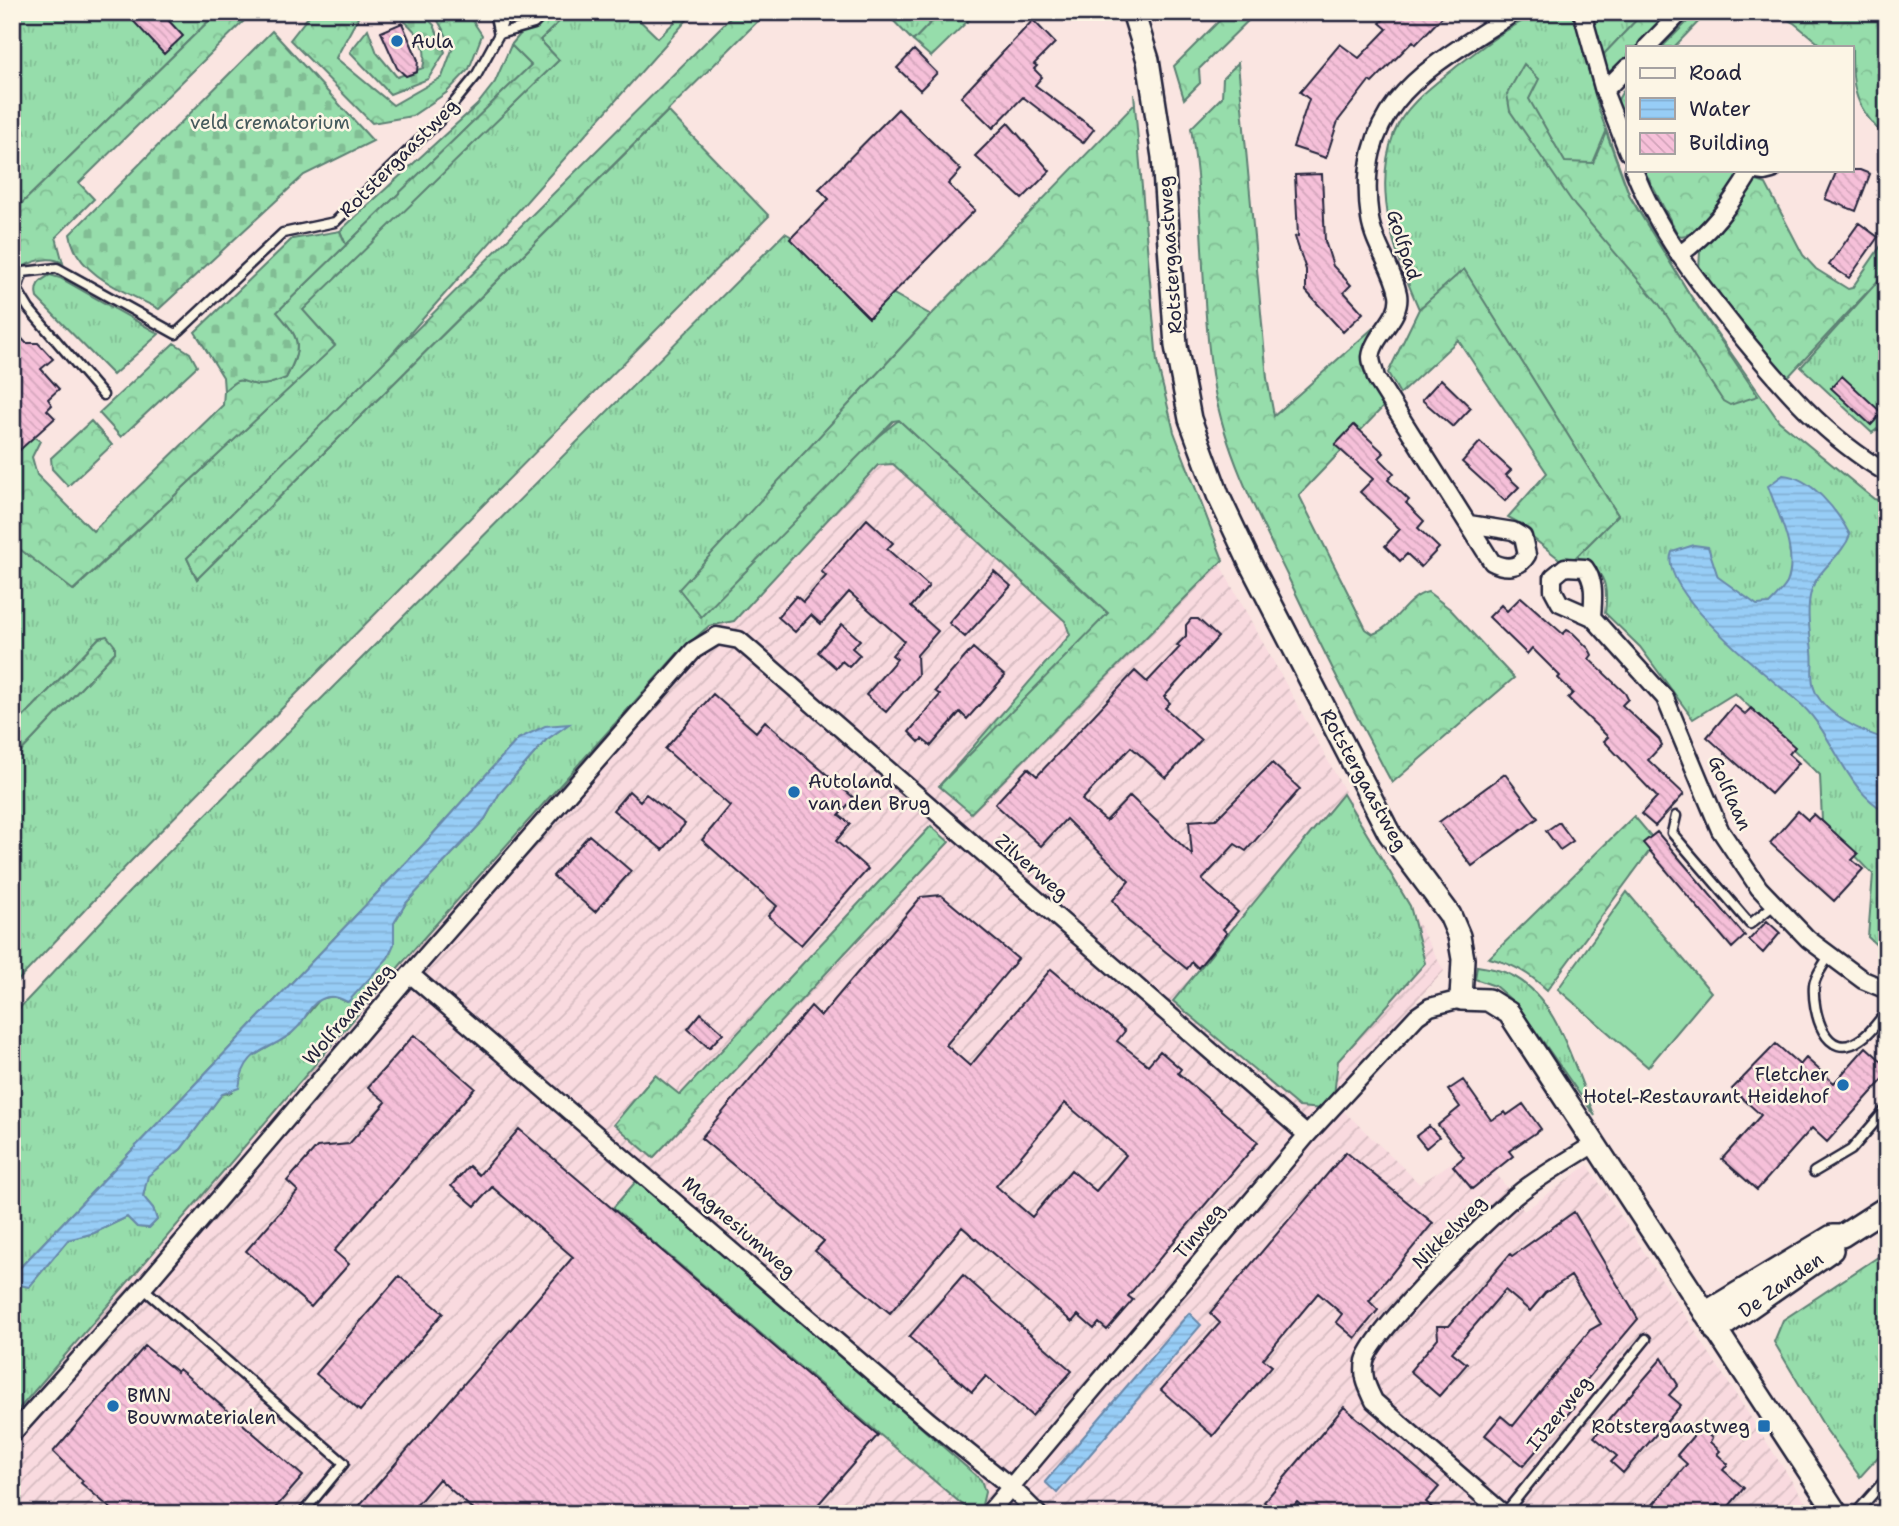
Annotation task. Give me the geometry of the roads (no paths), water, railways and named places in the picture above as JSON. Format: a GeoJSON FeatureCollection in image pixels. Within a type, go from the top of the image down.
{"type":"FeatureCollection","features":[{"type":"Feature","properties":{"kind":"street","name":"Rotstergaastweg"},"geometry":{"type":"LineString","coordinates":[[1133,12],[1149,60],[1163,157],[1176,346],[1190,419],[1218,495],[1251,565],[1389,833],[1450,915],[1459,936],[1463,959],[1461,999]]}},
{"type":"Feature","properties":{"kind":"street","name":"Golfpad"},"geometry":{"type":"LineString","coordinates":[[1469,524],[1376,378],[1371,357],[1378,339],[1399,306],[1398,293],[1370,221],[1368,166],[1387,111],[1419,74],[1515,12]]}},
{"type":"Feature","properties":{"kind":"street"},"geometry":{"type":"LineString","coordinates":[[1582,12],[1604,90],[1626,147]]}},
{"type":"Feature","properties":{"kind":"street"},"geometry":{"type":"LineString","coordinates":[[1648,46],[1681,12]]}},
{"type":"Feature","properties":{"kind":"street"},"geometry":{"type":"LineString","coordinates":[[1604,90],[1626,68]]}},
{"type":"Feature","properties":{"kind":"street"},"geometry":{"type":"LineString","coordinates":[[1635,172],[1648,205],[1679,255],[1784,388],[1823,428],[1856,454],[1887,473]]}},
{"type":"Feature","properties":{"kind":"street"},"geometry":{"type":"LineString","coordinates":[[1679,255],[1698,241],[1719,218],[1750,172]]}},
{"type":"Feature","properties":{"kind":"street","name":"Golflaan"},"geometry":{"type":"LineString","coordinates":[[1592,617],[1665,698],[1720,830],[1759,888],[1829,955],[1863,980],[1887,990]]}},
{"type":"Feature","properties":{"kind":"street","name":"Wolfraamweg"},"geometry":{"type":"LineString","coordinates":[[12,1434],[143,1288],[410,974],[694,650],[710,639],[725,636]]}},
{"type":"Feature","properties":{"kind":"street","name":"Zilverweg"},"geometry":{"type":"LineString","coordinates":[[725,636],[739,640],[753,652],[1307,1135]]}},
{"type":"Feature","properties":{"kind":"street","name":"Magnesiumweg"},"geometry":{"type":"LineString","coordinates":[[410,974],[929,1421],[1011,1487],[1038,1514]]}},
{"type":"Feature","properties":{"kind":"street","name":"Tinweg"},"geometry":{"type":"LineString","coordinates":[[988,1514],[1307,1135],[1417,1016],[1430,1006],[1461,999]]}},
{"type":"Feature","properties":{"kind":"street"},"geometry":{"type":"LineString","coordinates":[[1461,999],[1488,1000],[1509,1013],[1837,1514]]}},
{"type":"Feature","properties":{"kind":"street","name":"Nikkelweg"},"geometry":{"type":"LineString","coordinates":[[1363,1376],[1366,1357],[1449,1259],[1518,1194],[1594,1144]]}},
{"type":"Feature","properties":{"kind":"street","name":"De Zanden"},"geometry":{"type":"LineString","coordinates":[[1710,1322],[1832,1236],[1842,1236],[1887,1207]]}},
{"type":"Feature","properties":{"kind":"street","name":"IJzerweg"},"geometry":{"type":"LineString","coordinates":[[1363,1376],[1374,1401],[1504,1514]]}},
{"type":"Feature","properties":{"kind":"lane"},"geometry":{"type":"LineString","coordinates":[[494,12],[499,34],[534,24],[546,12]]}},
{"type":"Feature","properties":{"kind":"lane","name":"Rotstergaastweg"},"geometry":{"type":"LineString","coordinates":[[15,291],[23,272],[57,268],[178,332],[283,233],[335,222],[439,121],[476,76],[499,34],[506,12]]}},
{"type":"Feature","properties":{"kind":"lane"},"geometry":{"type":"LineString","coordinates":[[15,291],[103,395]]}},
{"type":"Feature","properties":{"kind":"lane"},"geometry":{"type":"LineString","coordinates":[[1676,816],[1672,833],[1750,924],[1774,905]]}},
{"type":"Feature","properties":{"kind":"lane"},"geometry":{"type":"LineString","coordinates":[[1829,955],[1814,983],[1821,1031],[1827,1040],[1846,1045],[1861,1040],[1887,1011]]}},
{"type":"Feature","properties":{"kind":"lane"},"geometry":{"type":"LineString","coordinates":[[1814,1172],[1851,1150],[1887,1108]]}},
{"type":"Feature","properties":{"kind":"lane"},"geometry":{"type":"LineString","coordinates":[[143,1288],[344,1463],[302,1514]]}},
{"type":"Feature","properties":{"kind":"lane","name":"IJzerweg"},"geometry":{"type":"LineString","coordinates":[[1504,1514],[1646,1339]]}},
{"type":"Feature","properties":{"kind":"lane"},"geometry":{"type":"LineString","coordinates":[[1855,1514],[1887,1478]]}},
{"type":"Feature","properties":{"kind":"water"},"geometry":{"type":"Polygon","coordinates":[[[1887,356],[1887,394],[1880,384],[1882,360],[1887,356]]]}},
{"type":"Feature","properties":{"kind":"water"},"geometry":{"type":"Polygon","coordinates":[[[1783,475],[1803,482],[1822,496],[1850,535],[1841,550],[1818,576],[1811,592],[1809,614],[1813,683],[1818,697],[1834,714],[1855,727],[1887,739],[1887,812],[1872,802],[1860,789],[1809,713],[1741,654],[1697,610],[1681,588],[1672,568],[1672,552],[1694,545],[1708,547],[1718,577],[1757,605],[1769,604],[1787,583],[1790,571],[1791,559],[1786,534],[1768,486],[1783,475]]]}},
{"type":"Feature","properties":{"kind":"water"},"geometry":{"type":"Polygon","coordinates":[[[569,724],[546,740],[499,794],[485,819],[406,903],[394,923],[394,944],[388,958],[348,1002],[332,997],[318,1001],[288,1036],[253,1056],[242,1074],[239,1088],[222,1094],[181,1149],[148,1176],[143,1196],[153,1208],[157,1220],[149,1228],[137,1227],[127,1217],[94,1233],[68,1240],[29,1287],[16,1284],[12,1276],[423,845],[518,739],[545,726],[569,724]]]}},
{"type":"Feature","properties":{"kind":"water"},"geometry":{"type":"Polygon","coordinates":[[[1189,1313],[1201,1325],[1057,1493],[1045,1482],[1189,1313]]]}},
{"type":"Feature","properties":{"kind":"place","name":"Aula"},"geometry":{"type":"Point","coordinates":[397,41]}},
{"type":"Feature","properties":{"kind":"place","name":"Autoland van den Brug"},"geometry":{"type":"Point","coordinates":[794,792]}},
{"type":"Feature","properties":{"kind":"place","name":"Fletcher Hotel-Restaurant Heidehof"},"geometry":{"type":"Point","coordinates":[1843,1085]}},
{"type":"Feature","properties":{"kind":"place","name":"BMN Bouwmaterialen"},"geometry":{"type":"Point","coordinates":[113,1406]}},
{"type":"Feature","properties":{"kind":"place","name":"Rotstergaastweg"},"geometry":{"type":"Point","coordinates":[1764,1426]}},
{"type":"Feature","properties":{"kind":"park label","name":"veld crematorium"},"geometry":{"type":"Point","coordinates":[270,122]}}]}
